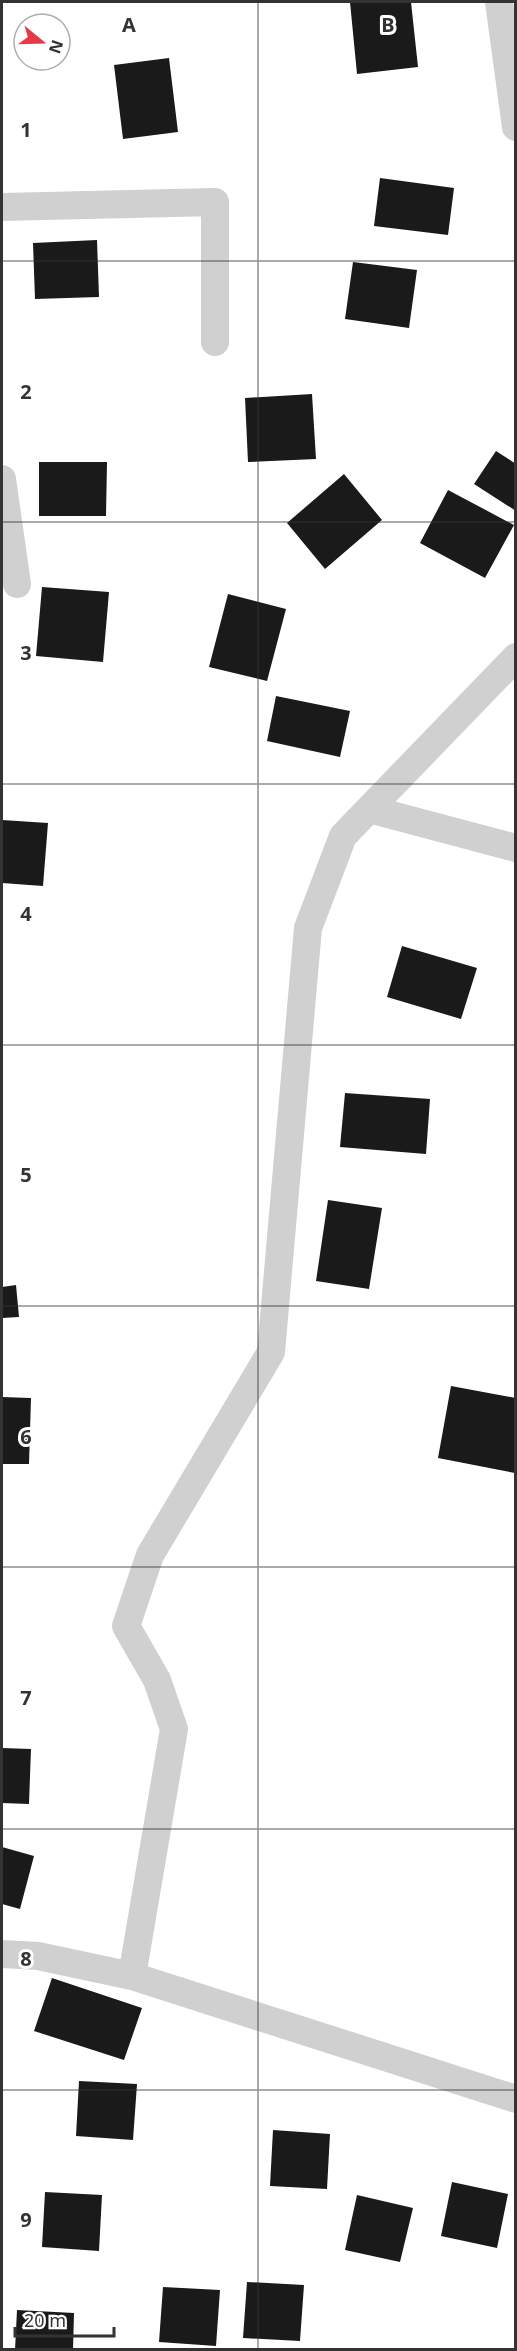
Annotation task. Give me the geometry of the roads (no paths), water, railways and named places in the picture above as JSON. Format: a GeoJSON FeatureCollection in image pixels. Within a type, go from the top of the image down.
{"type":"FeatureCollection","features":[{"type":"Feature","properties":{"kind":"street"},"geometry":{"type":"LineString","coordinates":[[499,2],[516,127]]}},
{"type":"Feature","properties":{"kind":"street"},"geometry":{"type":"LineString","coordinates":[[2,207],[215,202],[215,342]]}},
{"type":"Feature","properties":{"kind":"street"},"geometry":{"type":"LineString","coordinates":[[2,479],[17,584]]}},
{"type":"Feature","properties":{"kind":"street"},"geometry":{"type":"LineString","coordinates":[[132,1976],[174,1729],[157,1680],[126,1626],[150,1555],[271,1352],[308,928],[343,836],[516,657]]}},
{"type":"Feature","properties":{"kind":"street"},"geometry":{"type":"LineString","coordinates":[[369,809],[516,848]]}},
{"type":"Feature","properties":{"kind":"street"},"geometry":{"type":"LineString","coordinates":[[2,1954],[38,1956],[132,1976],[516,2099]]}}]}
